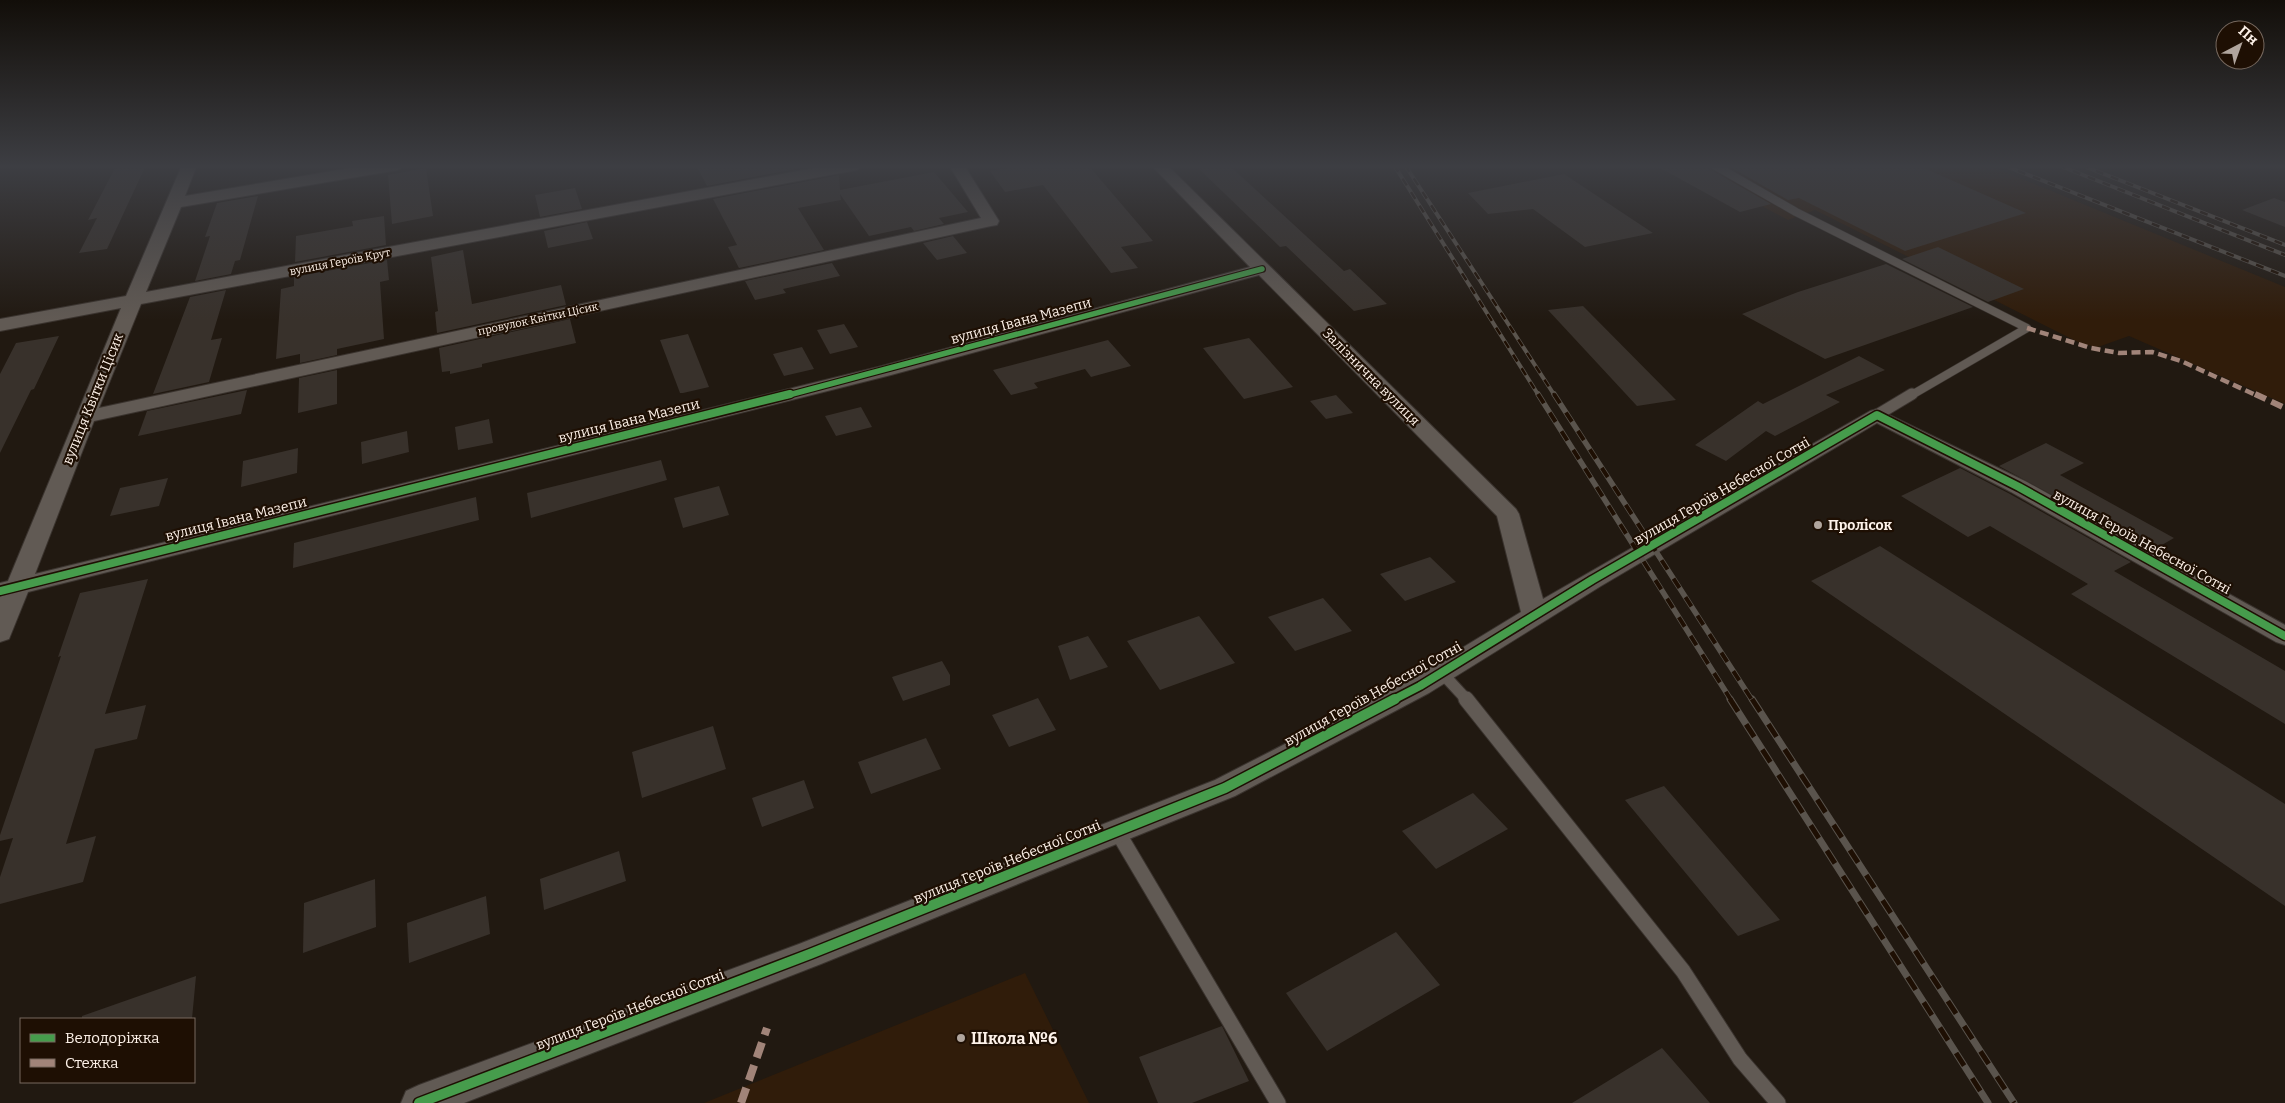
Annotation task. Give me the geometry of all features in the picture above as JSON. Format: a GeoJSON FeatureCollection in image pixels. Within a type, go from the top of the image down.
{"type":"FeatureCollection","features":[{"type":"Feature","properties":{"kind":"street","name":"вулиця Квітки Цісик"},"geometry":{"type":"LineString","coordinates":[[0,633],[10,588],[85,417],[168,216]]}},
{"type":"Feature","properties":{"kind":"street","name":"вулиця Героїв Крут"},"geometry":{"type":"LineString","coordinates":[[0,325],[585,216]]}},
{"type":"Feature","properties":{"kind":"street","name":"провулок Квітки Цісик"},"geometry":{"type":"LineString","coordinates":[[85,417],[991,221],[988,216]]}},
{"type":"Feature","properties":{"kind":"street","name":"Залізнична вулиця"},"geometry":{"type":"LineString","coordinates":[[1209,216],[1508,514],[1535,616]]}},
{"type":"Feature","properties":{"kind":"street","name":"вулиця Івана Мазепи"},"geometry":{"type":"LineString","coordinates":[[10,588],[884,371],[1262,269]]}},
{"type":"Feature","properties":{"kind":"street","name":"вулиця Героїв Небесної Сотні"},"geometry":{"type":"LineString","coordinates":[[419,1103],[810,954],[1225,788],[1442,673],[1592,580],[1877,415],[2019,487],[2285,636]]}},
{"type":"Feature","properties":{"kind":"lane"},"geometry":{"type":"LineString","coordinates":[[1805,216],[2027,328],[1877,415]]}},
{"type":"Feature","properties":{"kind":"lane"},"geometry":{"type":"LineString","coordinates":[[1442,673],[1470,703],[1683,971],[1740,1059],[1778,1103]]}},
{"type":"Feature","properties":{"kind":"lane"},"geometry":{"type":"LineString","coordinates":[[1117,831],[1278,1103]]}},
{"type":"Feature","properties":{"kind":"shaded area"},"geometry":{"type":"Polygon","coordinates":[[[1781,216],[1798,216],[1788,220],[1781,216]]]}},
{"type":"Feature","properties":{"kind":"shaded area"},"geometry":{"type":"Polygon","coordinates":[[[1828,216],[2113,216],[2285,287],[2285,404],[2129,336],[2098,347],[2082,344],[1828,216]]]}},
{"type":"Feature","properties":{"kind":"shaded area","name":"Школа №6"},"geometry":{"type":"Polygon","coordinates":[[[1025,973],[1089,1103],[704,1103],[1025,973]]]}},
{"type":"Feature","properties":{"kind":"building"},"geometry":{"type":"Polygon","coordinates":[[[90,216],[122,216],[107,249],[79,253],[97,218],[88,220],[90,216]]]}},
{"type":"Feature","properties":{"kind":"building"},"geometry":{"type":"Polygon","coordinates":[[[212,216],[252,216],[240,260],[235,261],[231,274],[195,281],[210,236],[205,237],[212,216]]]}},
{"type":"Feature","properties":{"kind":"building"},"geometry":{"type":"Polygon","coordinates":[[[384,216],[386,245],[295,262],[296,236],[353,226],[352,221],[384,216]]]}},
{"type":"Feature","properties":{"kind":"building"},"geometry":{"type":"Polygon","coordinates":[[[391,216],[431,216],[392,224],[391,216]]]}},
{"type":"Feature","properties":{"kind":"building"},"geometry":{"type":"Polygon","coordinates":[[[722,216],[803,216],[824,250],[739,268],[728,247],[737,245],[722,216]]]}},
{"type":"Feature","properties":{"kind":"building"},"geometry":{"type":"Polygon","coordinates":[[[856,216],[946,216],[939,218],[944,224],[914,231],[911,227],[869,236],[856,216]]]}},
{"type":"Feature","properties":{"kind":"building"},"geometry":{"type":"Polygon","coordinates":[[[1067,216],[1132,216],[1153,241],[1121,247],[1138,268],[1111,273],[1067,216]]]}},
{"type":"Feature","properties":{"kind":"building"},"geometry":{"type":"Polygon","coordinates":[[[1248,216],[1285,216],[1344,271],[1350,269],[1387,304],[1354,311],[1286,246],[1280,247],[1248,216]]]}},
{"type":"Feature","properties":{"kind":"building"},"geometry":{"type":"Polygon","coordinates":[[[1543,216],[1628,216],[1653,233],[1585,247],[1543,216]]]}},
{"type":"Feature","properties":{"kind":"building"},"geometry":{"type":"Polygon","coordinates":[[[1836,216],[2015,216],[1905,251],[1836,216]]]}},
{"type":"Feature","properties":{"kind":"building"},"geometry":{"type":"Polygon","coordinates":[[[2258,216],[2285,216],[2285,227],[2258,216]]]}},
{"type":"Feature","properties":{"kind":"building"},"geometry":{"type":"Polygon","coordinates":[[[587,222],[593,239],[548,248],[544,231],[587,222]]]}},
{"type":"Feature","properties":{"kind":"building"},"geometry":{"type":"Polygon","coordinates":[[[953,236],[967,253],[937,260],[923,243],[953,236]]]}},
{"type":"Feature","properties":{"kind":"building"},"geometry":{"type":"Polygon","coordinates":[[[1938,247],[2024,289],[1988,302],[1902,259],[1938,247]]]}},
{"type":"Feature","properties":{"kind":"building"},"geometry":{"type":"Polygon","coordinates":[[[463,250],[472,304],[561,285],[566,305],[437,333],[435,312],[438,311],[431,257],[463,250]]]}},
{"type":"Feature","properties":{"kind":"building"},"geometry":{"type":"Polygon","coordinates":[[[387,260],[389,280],[380,282],[384,339],[337,349],[337,355],[300,363],[300,354],[276,359],[281,289],[294,286],[294,277],[387,260]]]}},
{"type":"Feature","properties":{"kind":"building"},"geometry":{"type":"Polygon","coordinates":[[[832,263],[840,276],[783,289],[786,293],[755,300],[745,281],[832,263]]]}},
{"type":"Feature","properties":{"kind":"building"},"geometry":{"type":"Polygon","coordinates":[[[1886,264],[1973,307],[1825,359],[1742,314],[1798,292],[1886,264]]]}},
{"type":"Feature","properties":{"kind":"building"},"geometry":{"type":"Polygon","coordinates":[[[226,290],[211,340],[222,338],[209,382],[153,394],[190,297],[226,290]]]}},
{"type":"Feature","properties":{"kind":"building"},"geometry":{"type":"Polygon","coordinates":[[[1583,306],[1676,400],[1637,406],[1548,310],[1583,306]]]}},
{"type":"Feature","properties":{"kind":"building"},"geometry":{"type":"Polygon","coordinates":[[[570,319],[576,343],[482,364],[482,367],[450,374],[450,371],[442,372],[439,348],[570,319]]]}},
{"type":"Feature","properties":{"kind":"building"},"geometry":{"type":"Polygon","coordinates":[[[844,324],[858,347],[830,354],[817,330],[844,324]]]}},
{"type":"Feature","properties":{"kind":"building"},"geometry":{"type":"Polygon","coordinates":[[[688,334],[709,387],[680,393],[660,340],[688,334]]]}},
{"type":"Feature","properties":{"kind":"building"},"geometry":{"type":"Polygon","coordinates":[[[59,336],[34,389],[31,390],[0,453],[0,374],[16,343],[59,336]]]}},
{"type":"Feature","properties":{"kind":"building"},"geometry":{"type":"Polygon","coordinates":[[[1249,338],[1293,387],[1244,399],[1203,348],[1249,338]]]}},
{"type":"Feature","properties":{"kind":"building"},"geometry":{"type":"Polygon","coordinates":[[[1108,340],[1131,366],[1091,377],[1085,369],[1034,383],[1038,388],[1011,395],[993,370],[1108,340]]]}},
{"type":"Feature","properties":{"kind":"building"},"geometry":{"type":"Polygon","coordinates":[[[802,347],[814,369],[784,376],[773,354],[802,347]]]}},
{"type":"Feature","properties":{"kind":"building"},"geometry":{"type":"Polygon","coordinates":[[[1859,356],[1885,370],[1826,395],[1840,402],[1775,436],[1766,431],[1726,461],[1695,445],[1758,401],[1763,404],[1859,356]]]}},
{"type":"Feature","properties":{"kind":"building"},"geometry":{"type":"Polygon","coordinates":[[[337,370],[337,404],[298,413],[299,378],[337,370]]]}},
{"type":"Feature","properties":{"kind":"building"},"geometry":{"type":"Polygon","coordinates":[[[247,390],[241,414],[138,436],[147,411],[247,390]]]}},
{"type":"Feature","properties":{"kind":"building"},"geometry":{"type":"Polygon","coordinates":[[[1336,395],[1353,413],[1326,419],[1310,401],[1336,395]]]}},
{"type":"Feature","properties":{"kind":"building"},"geometry":{"type":"Polygon","coordinates":[[[861,407],[872,427],[836,436],[825,416],[861,407]]]}},
{"type":"Feature","properties":{"kind":"building"},"geometry":{"type":"Polygon","coordinates":[[[489,419],[493,443],[458,450],[455,427],[489,419]]]}},
{"type":"Feature","properties":{"kind":"building"},"geometry":{"type":"Polygon","coordinates":[[[407,431],[409,452],[362,464],[361,442],[407,431]]]}},
{"type":"Feature","properties":{"kind":"building"},"geometry":{"type":"Polygon","coordinates":[[[2046,443],[2084,463],[2060,475],[2174,538],[2153,550],[1999,466],[2046,443]]]}},
{"type":"Feature","properties":{"kind":"building"},"geometry":{"type":"Polygon","coordinates":[[[298,448],[297,473],[241,487],[243,461],[298,448]]]}},
{"type":"Feature","properties":{"kind":"building"},"geometry":{"type":"Polygon","coordinates":[[[661,460],[667,480],[531,518],[527,493],[661,460]]]}},
{"type":"Feature","properties":{"kind":"building"},"geometry":{"type":"Polygon","coordinates":[[[1960,468],[2131,562],[2114,571],[2285,671],[2285,724],[2071,594],[2088,584],[1990,526],[1968,537],[1901,496],[1960,468]]]}},
{"type":"Feature","properties":{"kind":"building"},"geometry":{"type":"Polygon","coordinates":[[[168,478],[159,506],[110,516],[120,488],[168,478]]]}},
{"type":"Feature","properties":{"kind":"building"},"geometry":{"type":"Polygon","coordinates":[[[719,486],[729,515],[683,528],[674,498],[719,486]]]}},
{"type":"Feature","properties":{"kind":"building"},"geometry":{"type":"Polygon","coordinates":[[[476,497],[479,520],[293,568],[294,543],[476,497]]]}},
{"type":"Feature","properties":{"kind":"building"},"geometry":{"type":"Polygon","coordinates":[[[1880,546],[2285,804],[2285,906],[1811,581],[1880,546]]]}},
{"type":"Feature","properties":{"kind":"building"},"geometry":{"type":"Polygon","coordinates":[[[1430,557],[1456,582],[1405,601],[1380,574],[1430,557]]]}},
{"type":"Feature","properties":{"kind":"building"},"geometry":{"type":"Polygon","coordinates":[[[148,579],[105,714],[146,705],[137,739],[95,749],[66,844],[96,836],[83,882],[0,904],[0,877],[13,838],[0,841],[0,835],[61,656],[58,657],[80,593],[148,579]]]}},
{"type":"Feature","properties":{"kind":"building"},"geometry":{"type":"Polygon","coordinates":[[[1323,598],[1352,631],[1295,651],[1268,617],[1323,598]]]}},
{"type":"Feature","properties":{"kind":"building"},"geometry":{"type":"Polygon","coordinates":[[[1199,616],[1235,663],[1160,690],[1127,641],[1199,616]]]}},
{"type":"Feature","properties":{"kind":"building"},"geometry":{"type":"Polygon","coordinates":[[[1088,636],[1108,667],[1070,680],[1058,646],[1088,636]]]}},
{"type":"Feature","properties":{"kind":"building"},"geometry":{"type":"Polygon","coordinates":[[[942,661],[950,675],[950,685],[903,701],[892,677],[942,661]]]}},
{"type":"Feature","properties":{"kind":"building"},"geometry":{"type":"Polygon","coordinates":[[[1038,698],[1056,730],[1009,747],[992,715],[1038,698]]]}},
{"type":"Feature","properties":{"kind":"building"},"geometry":{"type":"Polygon","coordinates":[[[713,726],[726,769],[642,798],[632,752],[713,726]]]}},
{"type":"Feature","properties":{"kind":"building"},"geometry":{"type":"Polygon","coordinates":[[[926,738],[941,769],[871,794],[858,762],[926,738]]]}},
{"type":"Feature","properties":{"kind":"building"},"geometry":{"type":"Polygon","coordinates":[[[804,780],[814,808],[762,827],[752,798],[804,780]]]}},
{"type":"Feature","properties":{"kind":"building"},"geometry":{"type":"Polygon","coordinates":[[[1664,786],[1780,920],[1738,936],[1625,800],[1664,786]]]}},
{"type":"Feature","properties":{"kind":"building"},"geometry":{"type":"Polygon","coordinates":[[[1473,793],[1508,829],[1436,869],[1402,831],[1473,793]]]}},
{"type":"Feature","properties":{"kind":"building"},"geometry":{"type":"Polygon","coordinates":[[[619,851],[626,881],[544,910],[540,879],[619,851]]]}},
{"type":"Feature","properties":{"kind":"building"},"geometry":{"type":"Polygon","coordinates":[[[375,879],[376,927],[303,953],[304,903],[375,879]]]}},
{"type":"Feature","properties":{"kind":"building"},"geometry":{"type":"Polygon","coordinates":[[[486,896],[490,934],[409,963],[407,923],[486,896]]]}},
{"type":"Feature","properties":{"kind":"building"},"geometry":{"type":"Polygon","coordinates":[[[1396,932],[1440,985],[1327,1051],[1286,993],[1396,932]]]}},
{"type":"Feature","properties":{"kind":"building"},"geometry":{"type":"Polygon","coordinates":[[[196,976],[192,1018],[82,1018],[82,1016],[196,976]]]}},
{"type":"Feature","properties":{"kind":"building"},"geometry":{"type":"Polygon","coordinates":[[[1222,1026],[1249,1081],[1192,1103],[1158,1103],[1139,1057],[1222,1026]]]}},
{"type":"Feature","properties":{"kind":"building"},"geometry":{"type":"Polygon","coordinates":[[[1662,1048],[1710,1103],[1572,1103],[1662,1048]]]}},
{"type":"Feature","properties":{"kind":"railway"},"geometry":{"type":"LineString","coordinates":[[1426,216],[1539,396]]}},
{"type":"Feature","properties":{"kind":"railway"},"geometry":{"type":"LineString","coordinates":[[1438,216],[1555,396]]}},
{"type":"Feature","properties":{"kind":"railway"},"geometry":{"type":"LineString","coordinates":[[2134,216],[2285,276]]}},
{"type":"Feature","properties":{"kind":"railway"},"geometry":{"type":"LineString","coordinates":[[2188,216],[2285,255]]}},
{"type":"Feature","properties":{"kind":"railway"},"geometry":{"type":"LineString","coordinates":[[2212,216],[2285,245]]}},
{"type":"Feature","properties":{"kind":"railway"},"geometry":{"type":"LineString","coordinates":[[1538,394],[1731,700]]}},
{"type":"Feature","properties":{"kind":"railway"},"geometry":{"type":"LineString","coordinates":[[1554,394],[1752,700]]}},
{"type":"Feature","properties":{"kind":"railway"},"geometry":{"type":"LineString","coordinates":[[1730,699],[1988,1103]]}},
{"type":"Feature","properties":{"kind":"railway"},"geometry":{"type":"LineString","coordinates":[[1752,699],[2014,1103]]}},
{"type":"Feature","properties":{"kind":"marked path"},"geometry":{"type":"LineString","coordinates":[[2027,328],[2091,348],[2119,353],[2152,352],[2181,361],[2285,408]]}},
{"type":"Feature","properties":{"kind":"marked path"},"geometry":{"type":"LineString","coordinates":[[741,1103],[767,1028]]}},
{"type":"Feature","properties":{"kind":"cycle path"},"geometry":{"type":"LineString","coordinates":[[0,591],[884,371],[1262,269]]}},
{"type":"Feature","properties":{"kind":"cycle path"},"geometry":{"type":"LineString","coordinates":[[419,1103],[810,954],[1225,788],[1420,686],[1592,580],[1877,415],[2019,487],[2285,636]]}},
{"type":"Feature","properties":{"kind":"place","name":"Пролісок"},"geometry":{"type":"Point","coordinates":[1818,525]}},
{"type":"Feature","properties":{"kind":"place","name":"Школа №6"},"geometry":{"type":"Point","coordinates":[961,1038]}}]}
